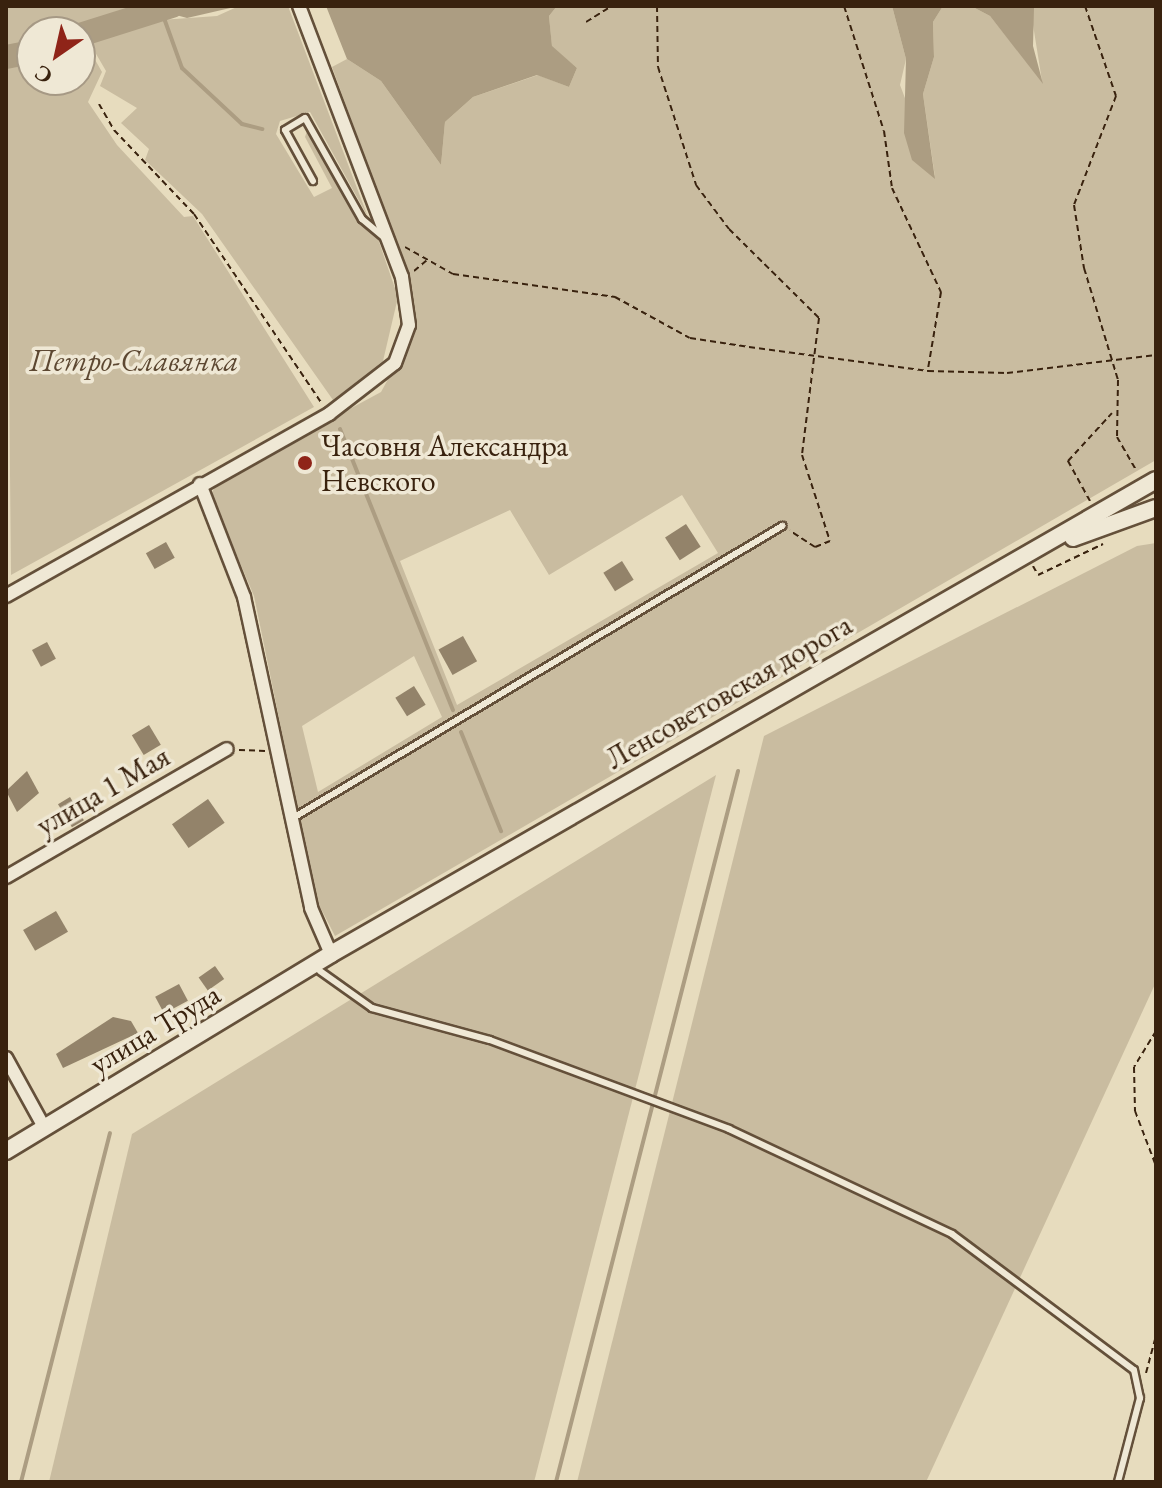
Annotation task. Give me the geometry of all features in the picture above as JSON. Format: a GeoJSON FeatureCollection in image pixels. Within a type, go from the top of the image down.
{"type":"FeatureCollection","features":[{"type":"Feature","properties":{"kind":"street"},"geometry":{"type":"LineString","coordinates":[[6,596],[329,414],[386,375],[409,325],[388,241],[299,6]]}},
{"type":"Feature","properties":{"kind":"street","name":"Ленсоветовская дорога"},"geometry":{"type":"LineString","coordinates":[[331,954],[1150,483]]}},
{"type":"Feature","properties":{"kind":"street"},"geometry":{"type":"LineString","coordinates":[[200,484],[244,597],[311,908],[331,954]]}},
{"type":"Feature","properties":{"kind":"street"},"geometry":{"type":"LineString","coordinates":[[1027,555],[1156,508]]}},
{"type":"Feature","properties":{"kind":"street","name":"улица 1 Мая"},"geometry":{"type":"LineString","coordinates":[[6,877],[228,749]]}},
{"type":"Feature","properties":{"kind":"street","name":"улица Труда"},"geometry":{"type":"LineString","coordinates":[[6,1151],[331,954]]}},
{"type":"Feature","properties":{"kind":"street"},"geometry":{"type":"LineString","coordinates":[[6,1058],[45,1129]]}},
{"type":"Feature","properties":{"kind":"lane"},"geometry":{"type":"LineString","coordinates":[[313,181],[285,130],[305,118],[362,219],[388,241]]}},
{"type":"Feature","properties":{"kind":"lane"},"geometry":{"type":"LineString","coordinates":[[290,820],[782,526]]}},
{"type":"Feature","properties":{"kind":"lane"},"geometry":{"type":"LineString","coordinates":[[320,971],[372,1008],[490,1040],[729,1129],[952,1234],[1105,1343],[1134,1370],[1140,1398],[1118,1482]]}},
{"type":"Feature","properties":{"kind":"path"},"geometry":{"type":"LineString","coordinates":[[586,22],[612,6]]}},
{"type":"Feature","properties":{"kind":"path"},"geometry":{"type":"LineString","coordinates":[[657,6],[658,67],[696,185],[729,229],[819,318],[817,355],[802,455],[830,541],[815,547],[782,526]]}},
{"type":"Feature","properties":{"kind":"path"},"geometry":{"type":"LineString","coordinates":[[844,6],[884,131],[892,188],[941,292],[928,371]]}},
{"type":"Feature","properties":{"kind":"path"},"geometry":{"type":"LineString","coordinates":[[1085,6],[1116,96],[1074,205],[1084,268],[1114,362],[1113,412],[1117,437],[1150,483]]}},
{"type":"Feature","properties":{"kind":"path"},"geometry":{"type":"LineString","coordinates":[[99,104],[123,141],[194,214],[329,414]]}},
{"type":"Feature","properties":{"kind":"path"},"geometry":{"type":"LineString","coordinates":[[388,241],[453,274],[615,297],[690,338],[928,371],[1057,371],[1156,355]]}},
{"type":"Feature","properties":{"kind":"path"},"geometry":{"type":"LineString","coordinates":[[1098,514],[1068,461],[1113,412]]}},
{"type":"Feature","properties":{"kind":"path"},"geometry":{"type":"LineString","coordinates":[[1027,555],[1038,575],[1114,539]]}},
{"type":"Feature","properties":{"kind":"path"},"geometry":{"type":"LineString","coordinates":[[228,749],[267,751]]}},
{"type":"Feature","properties":{"kind":"path"},"geometry":{"type":"LineString","coordinates":[[1156,1031],[1134,1067],[1135,1111],[1156,1166]]}},
{"type":"Feature","properties":{"kind":"path"},"geometry":{"type":"LineString","coordinates":[[1140,1398],[1156,1336]]}},
{"type":"Feature","properties":{"kind":"green space"},"geometry":{"type":"Polygon","coordinates":[[[6,6],[151,6],[96,28],[96,16],[16,16],[16,55],[6,57],[6,6]]]}},
{"type":"Feature","properties":{"kind":"green space"},"geometry":{"type":"Polygon","coordinates":[[[239,6],[288,6],[368,217],[310,112],[280,121],[276,134],[314,197],[332,188],[305,137],[308,128],[356,220],[378,239],[398,297],[383,361],[333,400],[202,214],[145,160],[149,149],[121,123],[137,108],[100,86],[106,71],[96,54],[96,37],[132,22],[217,16],[239,6]]]}},
{"type":"Feature","properties":{"kind":"green space"},"geometry":{"type":"Polygon","coordinates":[[[557,6],[892,6],[906,59],[900,85],[935,177],[923,94],[934,57],[933,22],[943,6],[971,6],[990,16],[1042,81],[1030,6],[1156,6],[1156,460],[335,936],[316,899],[254,596],[211,494],[220,479],[381,392],[416,328],[409,278],[332,67],[347,59],[381,81],[441,165],[445,122],[473,97],[538,75],[569,87],[577,68],[552,47],[549,16],[557,6]],[[682,495],[549,575],[510,510],[400,561],[457,705],[718,553],[682,495]],[[414,656],[302,726],[318,792],[442,717],[414,656]]]}},
{"type":"Feature","properties":{"kind":"green space","name":"Петро-Славянка"},"geometry":{"type":"Polygon","coordinates":[[[96,61],[102,72],[96,85],[96,61]]]}},
{"type":"Feature","properties":{"kind":"green space","name":"Петро-Славянка"},"geometry":{"type":"Polygon","coordinates":[[[16,62],[16,96],[91,96],[88,102],[117,145],[184,217],[193,216],[314,407],[11,575],[6,65],[16,62]]]}},
{"type":"Feature","properties":{"kind":"green space"},"geometry":{"type":"Polygon","coordinates":[[[1156,543],[1156,982],[926,1482],[577,1482],[764,736],[1137,546],[1156,543]]]}},
{"type":"Feature","properties":{"kind":"green space"},"geometry":{"type":"Polygon","coordinates":[[[716,775],[534,1482],[49,1482],[132,1134],[716,775]]]}},
{"type":"Feature","properties":{"kind":"shaded area"},"geometry":{"type":"Polygon","coordinates":[[[153,6],[239,6],[187,18],[151,8],[153,6]]]}},
{"type":"Feature","properties":{"kind":"shaded area"},"geometry":{"type":"Polygon","coordinates":[[[326,6],[557,6],[549,16],[552,46],[577,68],[569,87],[537,75],[473,97],[445,122],[441,165],[381,81],[347,59],[326,6]]]}},
{"type":"Feature","properties":{"kind":"shaded area"},"geometry":{"type":"Polygon","coordinates":[[[892,6],[943,6],[933,22],[934,57],[923,94],[935,179],[912,160],[904,133],[906,59],[892,6]]]}},
{"type":"Feature","properties":{"kind":"shaded area"},"geometry":{"type":"Polygon","coordinates":[[[971,6],[1034,8],[1033,46],[1043,84],[990,16],[971,6]]]}},
{"type":"Feature","properties":{"kind":"building"},"geometry":{"type":"Polygon","coordinates":[[[686,524],[701,547],[680,560],[665,538],[686,524]]]}},
{"type":"Feature","properties":{"kind":"building"},"geometry":{"type":"Polygon","coordinates":[[[166,542],[175,558],[155,569],[146,553],[166,542]]]}},
{"type":"Feature","properties":{"kind":"building"},"geometry":{"type":"Polygon","coordinates":[[[622,561],[634,580],[615,591],[603,573],[622,561]]]}},
{"type":"Feature","properties":{"kind":"building"},"geometry":{"type":"Polygon","coordinates":[[[463,636],[477,661],[453,675],[439,650],[463,636]]]}},
{"type":"Feature","properties":{"kind":"building"},"geometry":{"type":"Polygon","coordinates":[[[47,642],[56,659],[41,667],[32,650],[47,642]]]}},
{"type":"Feature","properties":{"kind":"building"},"geometry":{"type":"Polygon","coordinates":[[[414,686],[426,705],[407,716],[395,698],[414,686]]]}},
{"type":"Feature","properties":{"kind":"building"},"geometry":{"type":"Polygon","coordinates":[[[149,725],[161,745],[144,755],[132,735],[149,725]]]}},
{"type":"Feature","properties":{"kind":"building"},"geometry":{"type":"Polygon","coordinates":[[[27,771],[39,793],[17,812],[6,791],[27,771]]]}},
{"type":"Feature","properties":{"kind":"building"},"geometry":{"type":"Polygon","coordinates":[[[70,797],[84,820],[72,827],[58,804],[70,797]]]}},
{"type":"Feature","properties":{"kind":"building"},"geometry":{"type":"Polygon","coordinates":[[[208,799],[225,823],[189,848],[172,824],[208,799]]]}},
{"type":"Feature","properties":{"kind":"building"},"geometry":{"type":"Polygon","coordinates":[[[56,911],[68,932],[35,951],[23,930],[56,911]]]}},
{"type":"Feature","properties":{"kind":"building"},"geometry":{"type":"Polygon","coordinates":[[[215,966],[224,979],[208,991],[199,977],[215,966]]]}},
{"type":"Feature","properties":{"kind":"building"},"geometry":{"type":"Polygon","coordinates":[[[179,984],[188,1001],[164,1013],[155,997],[179,984]]]}},
{"type":"Feature","properties":{"kind":"building"},"geometry":{"type":"Polygon","coordinates":[[[113,1017],[131,1021],[138,1033],[63,1068],[56,1054],[113,1017]]]}},
{"type":"Feature","properties":{"kind":"waterway"},"geometry":{"type":"LineString","coordinates":[[96,30],[172,6]]}},
{"type":"Feature","properties":{"kind":"waterway"},"geometry":{"type":"LineString","coordinates":[[160,7],[182,68],[242,124],[262,129]]}},
{"type":"Feature","properties":{"kind":"waterway"},"geometry":{"type":"LineString","coordinates":[[6,57],[16,55]]}},
{"type":"Feature","properties":{"kind":"waterway"},"geometry":{"type":"LineString","coordinates":[[340,429],[453,710]]}},
{"type":"Feature","properties":{"kind":"waterway"},"geometry":{"type":"LineString","coordinates":[[461,732],[501,831]]}},
{"type":"Feature","properties":{"kind":"waterway"},"geometry":{"type":"LineString","coordinates":[[556,1482],[738,771]]}},
{"type":"Feature","properties":{"kind":"waterway"},"geometry":{"type":"LineString","coordinates":[[21,1482],[110,1133]]}},
{"type":"Feature","properties":{"kind":"place","name":"Часовня Александра Невского"},"geometry":{"type":"Point","coordinates":[305,463]}}]}
